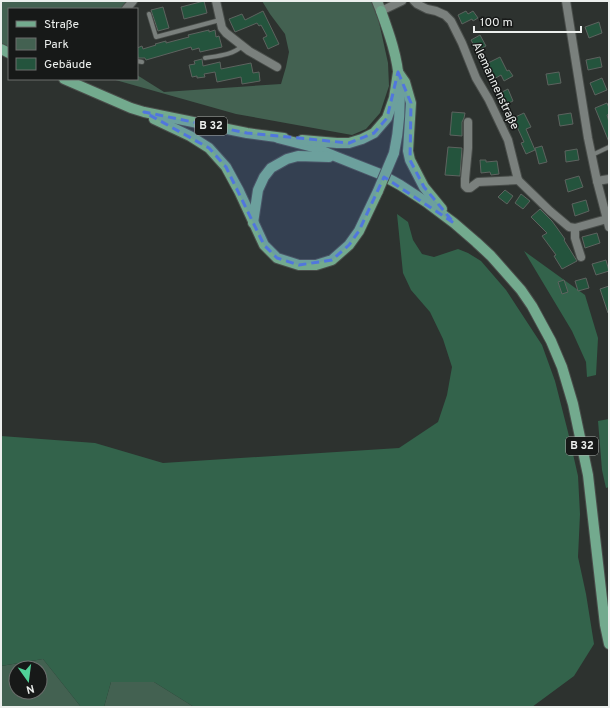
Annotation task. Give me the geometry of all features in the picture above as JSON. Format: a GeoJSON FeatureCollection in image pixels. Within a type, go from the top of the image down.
{"type":"FeatureCollection","features":[{"type":"Feature","properties":{"kind":"main road"},"geometry":{"type":"LineString","coordinates":[[144,112],[147,116],[190,136],[208,148],[226,167],[264,245],[278,258],[299,265],[316,264],[332,260],[349,245],[359,231],[394,153],[398,132],[400,103],[398,72],[393,48],[379,6]]}},
{"type":"Feature","properties":{"kind":"main road"},"geometry":{"type":"LineString","coordinates":[[278,138],[349,143],[374,133],[387,118],[394,98],[398,72]]}},
{"type":"Feature","properties":{"kind":"main road"},"geometry":{"type":"LineString","coordinates":[[398,72],[405,82],[411,103],[408,151],[410,160],[424,187],[454,223]]}},
{"type":"Feature","properties":{"kind":"main road","name":"B 32"},"geometry":{"type":"LineString","coordinates":[[66,80],[131,108],[144,112],[247,134],[278,138],[313,147],[380,174],[426,202],[454,223],[491,256],[521,290],[532,306],[547,332],[562,368],[569,391],[588,475],[605,625],[609,644]]}},
{"type":"Feature","properties":{"kind":"main road"},"geometry":{"type":"LineString","coordinates":[[253,223],[258,190],[264,177],[271,168],[287,159],[298,156],[337,157]]}},
{"type":"Feature","properties":{"kind":"street"},"geometry":{"type":"LineString","coordinates":[[216,1],[222,28],[226,33],[243,46],[277,67]]}},
{"type":"Feature","properties":{"kind":"street"},"geometry":{"type":"LineString","coordinates":[[379,6],[402,1]]}},
{"type":"Feature","properties":{"kind":"street","name":"Alemannenstraße"},"geometry":{"type":"LineString","coordinates":[[414,1],[427,9],[436,11],[451,21],[462,43],[476,78],[493,107],[508,140],[518,180]]}},
{"type":"Feature","properties":{"kind":"street"},"geometry":{"type":"LineString","coordinates":[[468,122],[468,148],[465,178],[465,186],[467,188],[470,188],[478,182],[518,180],[569,227],[575,228],[608,223],[592,156],[566,1]]}},
{"type":"Feature","properties":{"kind":"street"},"geometry":{"type":"LineString","coordinates":[[597,181],[609,179]]}},
{"type":"Feature","properties":{"kind":"street"},"geometry":{"type":"LineString","coordinates":[[575,228],[575,238],[580,257]]}},
{"type":"Feature","properties":{"kind":"lane"},"geometry":{"type":"LineString","coordinates":[[149,14],[156,37],[220,20]]}},
{"type":"Feature","properties":{"kind":"lane"},"geometry":{"type":"LineString","coordinates":[[205,58],[232,52],[243,46]]}},
{"type":"Feature","properties":{"kind":"lane"},"geometry":{"type":"LineString","coordinates":[[138,61],[142,62]]}},
{"type":"Feature","properties":{"kind":"lane"},"geometry":{"type":"LineString","coordinates":[[592,156],[609,147]]}},
{"type":"Feature","properties":{"kind":"highlighted area"},"geometry":{"type":"Polygon","coordinates":[[[398,72],[411,103],[410,160],[424,187],[454,223],[384,177],[359,231],[349,245],[332,260],[299,265],[277,258],[264,245],[226,167],[209,148],[144,112],[247,133],[349,143],[374,133],[387,118],[398,72]]]}},
{"type":"Feature","properties":{"kind":"green space"},"geometry":{"type":"Polygon","coordinates":[[[1,1],[139,1],[132,8],[8,8],[8,48],[1,45],[1,1]]]}},
{"type":"Feature","properties":{"kind":"green space"},"geometry":{"type":"Polygon","coordinates":[[[262,1],[372,1],[377,13],[388,63],[389,86],[380,113],[366,129],[352,135],[236,114],[116,80],[138,80],[138,76],[164,92],[281,84],[289,52],[285,34],[262,1]]]}},
{"type":"Feature","properties":{"kind":"green space"},"geometry":{"type":"Polygon","coordinates":[[[397,214],[408,222],[413,240],[422,254],[434,257],[458,249],[481,261],[506,290],[542,345],[555,381],[578,476],[580,514],[578,557],[594,644],[574,676],[532,707],[194,707],[154,682],[111,682],[104,707],[81,707],[48,665],[48,660],[8,660],[8,665],[1,666],[1,436],[95,443],[163,463],[399,448],[438,422],[447,395],[452,367],[443,339],[430,312],[411,290],[403,273],[397,214]]]}},
{"type":"Feature","properties":{"kind":"green space"},"geometry":{"type":"Polygon","coordinates":[[[524,251],[585,295],[598,338],[596,375],[587,377],[586,362],[572,331],[524,251]]]}},
{"type":"Feature","properties":{"kind":"green space"},"geometry":{"type":"Polygon","coordinates":[[[609,419],[609,487],[606,488],[602,470],[598,421],[609,419]]]}},
{"type":"Feature","properties":{"kind":"green space"},"geometry":{"type":"Polygon","coordinates":[[[8,665],[8,700],[48,700],[48,665],[81,707],[1,707],[1,666],[8,665]]]}},
{"type":"Feature","properties":{"kind":"green space"},"geometry":{"type":"Polygon","coordinates":[[[111,682],[154,682],[194,707],[104,707],[111,682]]]}},
{"type":"Feature","properties":{"kind":"building"},"geometry":{"type":"Polygon","coordinates":[[[204,1],[207,13],[184,19],[181,7],[204,1]]]}},
{"type":"Feature","properties":{"kind":"building"},"geometry":{"type":"Polygon","coordinates":[[[163,7],[169,28],[158,31],[151,10],[163,7]]]}},
{"type":"Feature","properties":{"kind":"building"},"geometry":{"type":"Polygon","coordinates":[[[263,11],[279,44],[268,49],[263,38],[267,36],[261,25],[259,26],[257,23],[235,32],[229,19],[242,14],[245,20],[263,11]]]}},
{"type":"Feature","properties":{"kind":"building"},"geometry":{"type":"Polygon","coordinates":[[[466,11],[468,14],[473,11],[478,18],[462,24],[458,15],[466,11]]]}},
{"type":"Feature","properties":{"kind":"building"},"geometry":{"type":"Polygon","coordinates":[[[599,22],[602,33],[589,38],[585,27],[599,22]]]}},
{"type":"Feature","properties":{"kind":"building"},"geometry":{"type":"Polygon","coordinates":[[[215,30],[216,37],[219,36],[222,47],[200,52],[199,48],[192,50],[191,47],[146,60],[145,58],[138,58],[138,48],[142,46],[143,49],[166,41],[166,43],[189,37],[188,35],[215,30]]]}},
{"type":"Feature","properties":{"kind":"building"},"geometry":{"type":"Polygon","coordinates":[[[480,35],[486,46],[477,51],[471,40],[480,35]]]}},
{"type":"Feature","properties":{"kind":"building"},"geometry":{"type":"Polygon","coordinates":[[[500,57],[507,71],[509,70],[513,76],[504,81],[501,75],[492,80],[484,65],[500,57]]]}},
{"type":"Feature","properties":{"kind":"building"},"geometry":{"type":"Polygon","coordinates":[[[600,57],[602,67],[588,70],[586,60],[600,57]]]}},
{"type":"Feature","properties":{"kind":"building"},"geometry":{"type":"Polygon","coordinates":[[[202,59],[203,66],[220,62],[221,69],[251,63],[253,73],[259,72],[260,81],[242,84],[241,77],[217,82],[215,72],[204,74],[205,77],[192,77],[189,65],[195,64],[194,61],[202,59]]]}},
{"type":"Feature","properties":{"kind":"building"},"geometry":{"type":"Polygon","coordinates":[[[559,72],[561,83],[548,85],[546,74],[559,72]]]}},
{"type":"Feature","properties":{"kind":"building"},"geometry":{"type":"Polygon","coordinates":[[[602,78],[607,90],[595,95],[590,83],[602,78]]]}},
{"type":"Feature","properties":{"kind":"building"},"geometry":{"type":"Polygon","coordinates":[[[508,89],[513,101],[503,106],[498,94],[508,89]]]}},
{"type":"Feature","properties":{"kind":"building"},"geometry":{"type":"Polygon","coordinates":[[[607,103],[609,108],[609,114],[607,115],[609,122],[609,142],[595,108],[607,103]]]}},
{"type":"Feature","properties":{"kind":"building"},"geometry":{"type":"Polygon","coordinates":[[[452,112],[465,113],[462,122],[462,136],[450,135],[452,112]]]}},
{"type":"Feature","properties":{"kind":"building"},"geometry":{"type":"Polygon","coordinates":[[[524,113],[531,127],[526,129],[535,150],[526,154],[521,143],[524,142],[513,118],[524,113]]]}},
{"type":"Feature","properties":{"kind":"building"},"geometry":{"type":"Polygon","coordinates":[[[571,113],[573,124],[560,126],[558,115],[571,113]]]}},
{"type":"Feature","properties":{"kind":"building"},"geometry":{"type":"Polygon","coordinates":[[[542,146],[547,162],[539,164],[535,148],[542,146]]]}},
{"type":"Feature","properties":{"kind":"building"},"geometry":{"type":"Polygon","coordinates":[[[448,147],[462,148],[460,176],[445,175],[448,147]]]}},
{"type":"Feature","properties":{"kind":"building"},"geometry":{"type":"Polygon","coordinates":[[[577,149],[579,160],[566,162],[565,151],[577,149]]]}},
{"type":"Feature","properties":{"kind":"building"},"geometry":{"type":"Polygon","coordinates":[[[480,160],[486,160],[486,162],[497,161],[499,174],[491,175],[490,172],[481,173],[480,160]]]}},
{"type":"Feature","properties":{"kind":"building"},"geometry":{"type":"Polygon","coordinates":[[[579,176],[583,187],[568,192],[565,180],[579,176]]]}},
{"type":"Feature","properties":{"kind":"building"},"geometry":{"type":"Polygon","coordinates":[[[505,190],[513,196],[507,204],[498,197],[505,190]]]}},
{"type":"Feature","properties":{"kind":"building"},"geometry":{"type":"Polygon","coordinates":[[[521,194],[530,201],[523,209],[515,203],[521,194]]]}},
{"type":"Feature","properties":{"kind":"building"},"geometry":{"type":"Polygon","coordinates":[[[586,200],[589,211],[575,216],[572,204],[586,200]]]}},
{"type":"Feature","properties":{"kind":"building"},"geometry":{"type":"Polygon","coordinates":[[[540,209],[552,221],[565,239],[564,240],[577,261],[562,269],[554,256],[556,255],[542,236],[547,233],[531,217],[540,209]]]}},
{"type":"Feature","properties":{"kind":"building"},"geometry":{"type":"Polygon","coordinates":[[[597,233],[600,243],[585,248],[582,237],[597,233]]]}},
{"type":"Feature","properties":{"kind":"building"},"geometry":{"type":"Polygon","coordinates":[[[606,260],[609,271],[596,275],[592,264],[606,260]]]}},
{"type":"Feature","properties":{"kind":"building"},"geometry":{"type":"Polygon","coordinates":[[[586,278],[589,288],[578,291],[575,281],[586,278]]]}},
{"type":"Feature","properties":{"kind":"building"},"geometry":{"type":"Polygon","coordinates":[[[564,280],[568,292],[562,294],[558,282],[564,280]]]}},
{"type":"Feature","properties":{"kind":"building"},"geometry":{"type":"Polygon","coordinates":[[[609,286],[609,313],[608,313],[600,289],[609,286]]]}}]}
